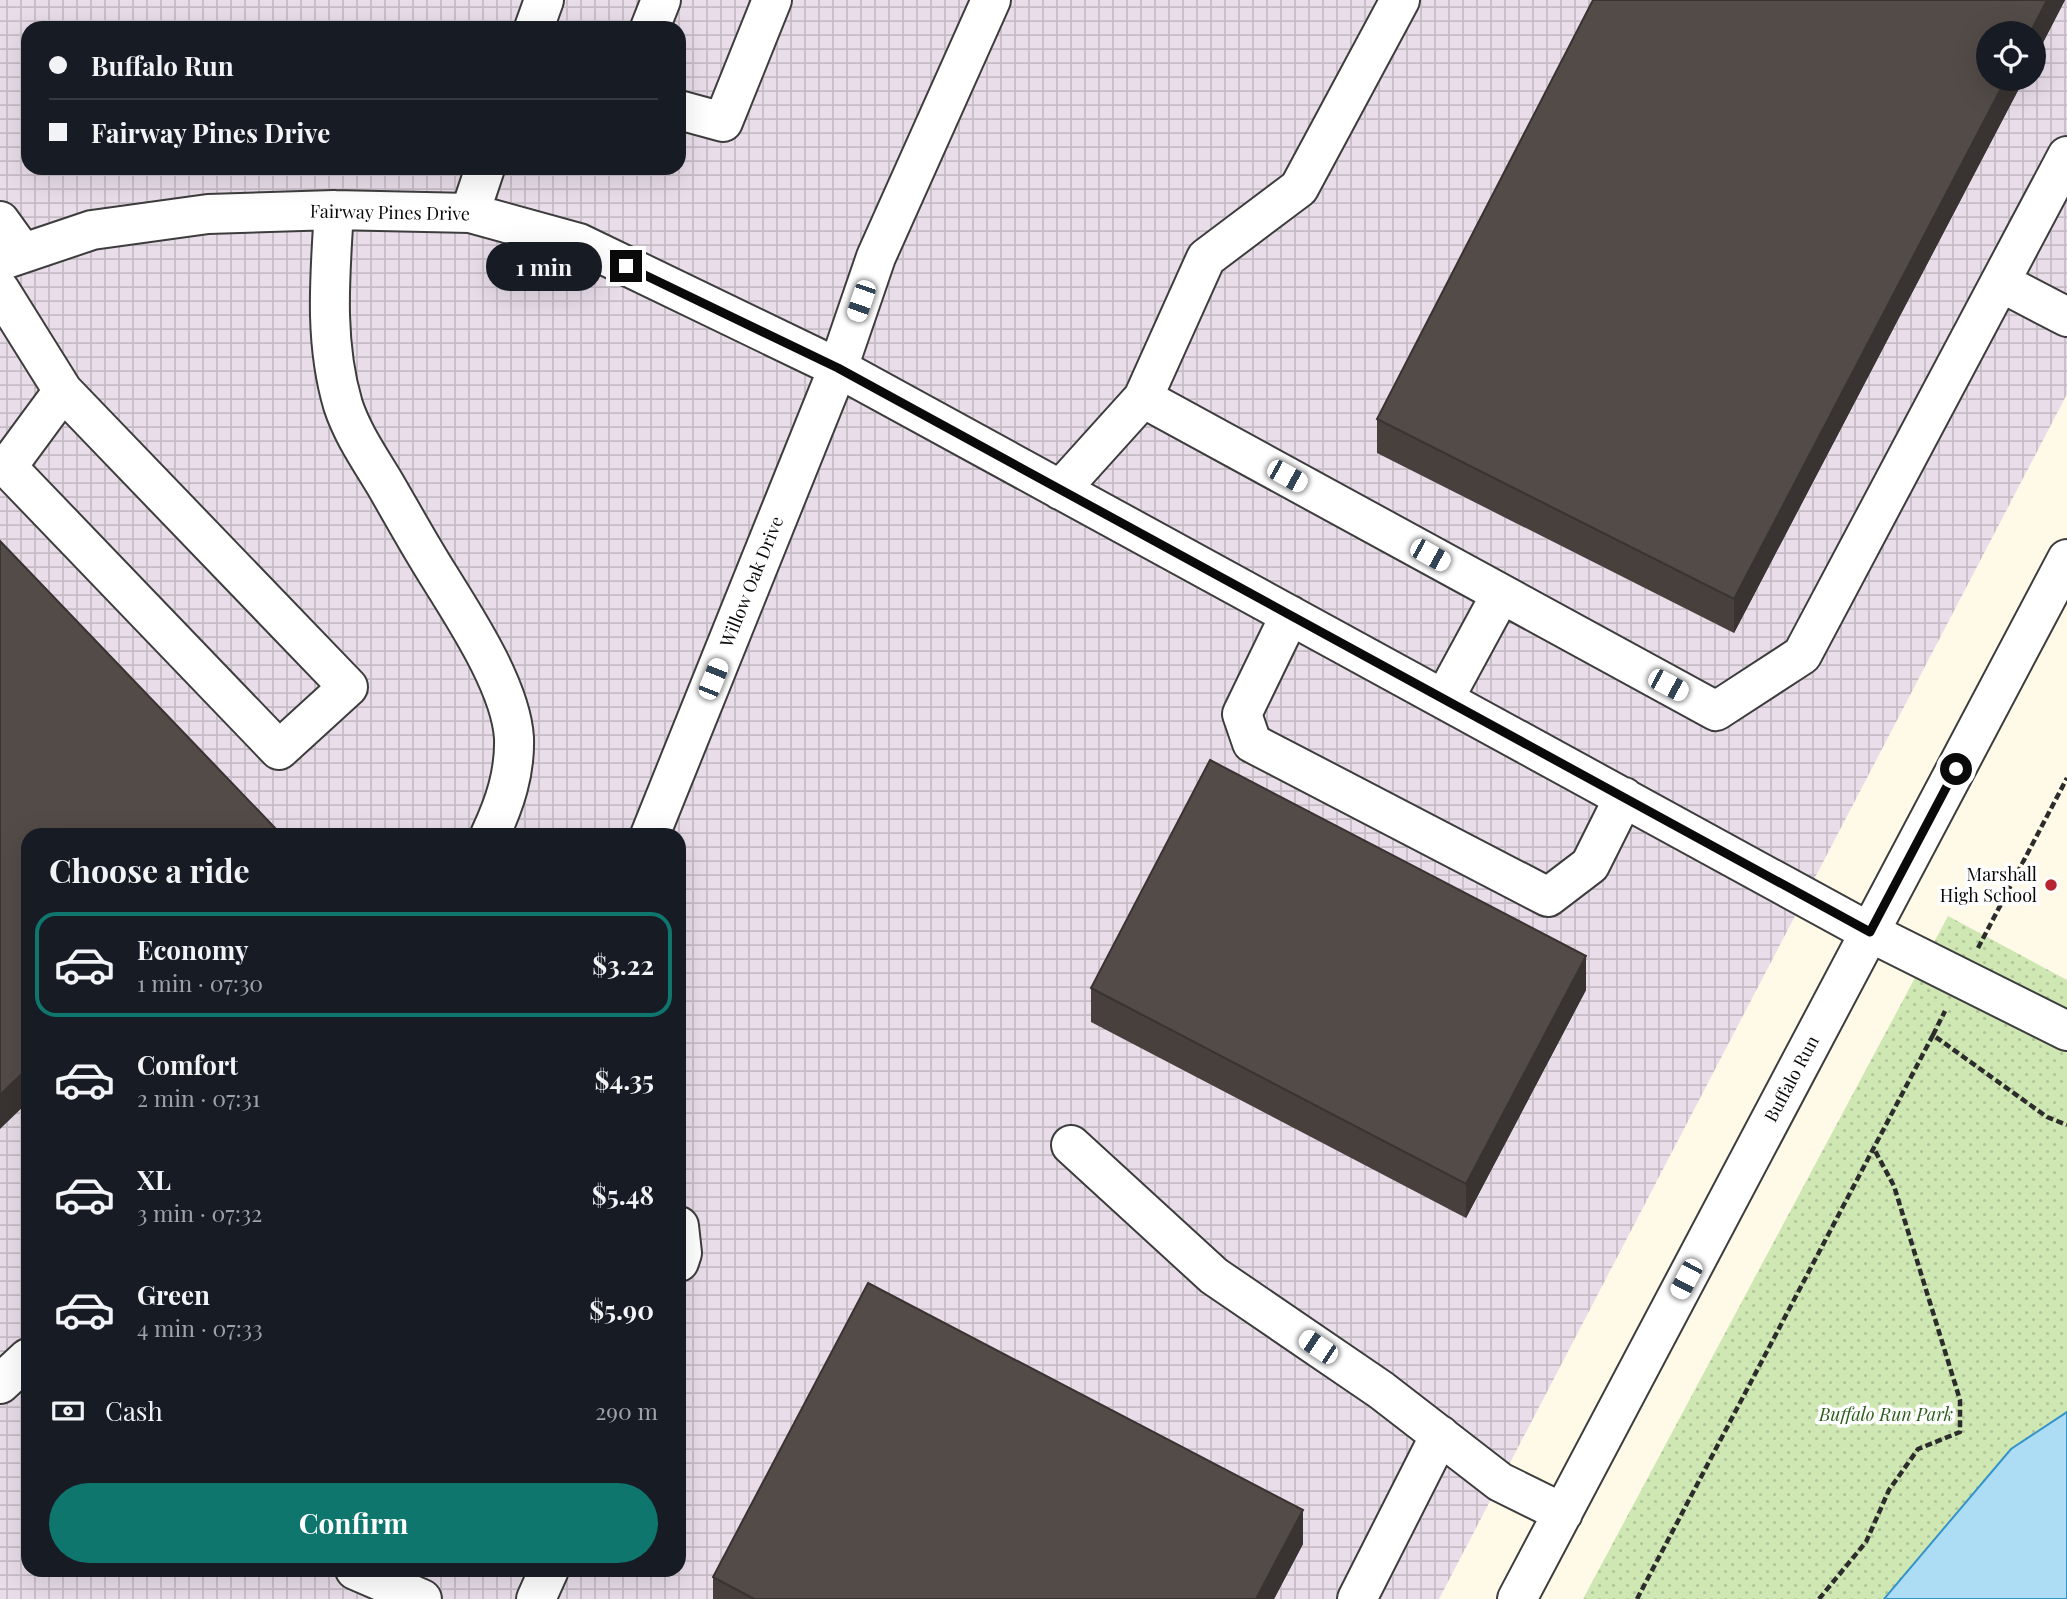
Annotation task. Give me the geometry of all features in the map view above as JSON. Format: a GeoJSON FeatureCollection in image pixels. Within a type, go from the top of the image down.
{"type":"FeatureCollection","features":[{"type":"Feature","properties":{"kind":"street"},"geometry":{"type":"LineString","coordinates":[[536,21],[544,0]]}},
{"type":"Feature","properties":{"kind":"street"},"geometry":{"type":"LineString","coordinates":[[653,21],[661,0]]}},
{"type":"Feature","properties":{"kind":"street"},"geometry":{"type":"LineString","coordinates":[[686,112],[723,122],[772,0]]}},
{"type":"Feature","properties":{"kind":"street","name":"Willow Oak Drive"},"geometry":{"type":"LineString","coordinates":[[653,828],[838,368],[876,257],[991,0]]}},
{"type":"Feature","properties":{"kind":"street"},"geometry":{"type":"LineString","coordinates":[[1060,490],[1143,398],[1206,258],[1299,188],[1400,0]]}},
{"type":"Feature","properties":{"kind":"street"},"geometry":{"type":"LineString","coordinates":[[1143,398],[1716,711],[1802,655],[2067,156]]}},
{"type":"Feature","properties":{"kind":"street"},"geometry":{"type":"LineString","coordinates":[[470,213],[483,175]]}},
{"type":"Feature","properties":{"kind":"street"},"geometry":{"type":"LineString","coordinates":[[334,210],[328,308],[332,359],[344,407],[364,450],[467,616],[488,659],[514,735],[513,765],[506,802],[493,828]]}},
{"type":"Feature","properties":{"kind":"street","name":"Fairway Pines Drive"},"geometry":{"type":"LineString","coordinates":[[12,257],[92,230],[195,215],[334,210],[470,213],[579,243],[838,368],[1870,932],[2067,1031]]}},
{"type":"Feature","properties":{"kind":"street"},"geometry":{"type":"LineString","coordinates":[[0,221],[12,257]]}},
{"type":"Feature","properties":{"kind":"street"},"geometry":{"type":"LineString","coordinates":[[2000,282],[2067,317]]}},
{"type":"Feature","properties":{"kind":"street"},"geometry":{"type":"LineString","coordinates":[[0,290],[63,391],[348,687],[279,750],[7,467],[63,391]]}},
{"type":"Feature","properties":{"kind":"street","name":"Buffalo Run"},"geometry":{"type":"LineString","coordinates":[[1517,1599],[2067,559]]}},
{"type":"Feature","properties":{"kind":"street"},"geometry":{"type":"LineString","coordinates":[[1444,699],[1501,594]]}},
{"type":"Feature","properties":{"kind":"street"},"geometry":{"type":"LineString","coordinates":[[1290,615],[1242,714],[1252,743],[1548,897],[1590,865],[1624,797]]}},
{"type":"Feature","properties":{"kind":"street"},"geometry":{"type":"LineString","coordinates":[[1071,1145],[1214,1276],[1381,1390],[1500,1482],[1563,1513]]}},
{"type":"Feature","properties":{"kind":"street"},"geometry":{"type":"LineString","coordinates":[[0,1384],[21,1364]]}},
{"type":"Feature","properties":{"kind":"street"},"geometry":{"type":"LineString","coordinates":[[1357,1599],[1440,1435]]}},
{"type":"Feature","properties":{"kind":"street"},"geometry":{"type":"LineString","coordinates":[[342,1599],[352,1577]]}},
{"type":"Feature","properties":{"kind":"street"},"geometry":{"type":"LineString","coordinates":[[371,1577],[422,1599]]}},
{"type":"Feature","properties":{"kind":"street"},"geometry":{"type":"LineString","coordinates":[[536,1599],[546,1577]]}},
{"type":"Feature","properties":{"kind":"path"},"geometry":{"type":"LineString","coordinates":[[1637,1599],[2067,778]]}},
{"type":"Feature","properties":{"kind":"path"},"geometry":{"type":"LineString","coordinates":[[1933,1035],[2048,1117],[2067,1125]]}},
{"type":"Feature","properties":{"kind":"path"},"geometry":{"type":"LineString","coordinates":[[1819,1599],[1866,1542],[1889,1490],[1918,1449],[1959,1432],[1960,1399],[1894,1186],[1873,1147]]}},
{"type":"Feature","properties":{"kind":"shaded area"},"geometry":{"type":"Polygon","coordinates":[[[0,0],[2067,0],[2067,394],[1439,1599],[0,1599],[0,0]]]}},
{"type":"Feature","properties":{"kind":"green space","name":"Buffalo Run Park"},"geometry":{"type":"Polygon","coordinates":[[[1948,916],[2067,980],[2067,1599],[1583,1599],[1948,916]]]}},
{"type":"Feature","properties":{"kind":"water"},"geometry":{"type":"Polygon","coordinates":[[[2067,1412],[2067,1599],[1884,1599],[2011,1449],[2067,1412]]]}},
{"type":"Feature","properties":{"kind":"building"},"geometry":{"type":"Polygon","coordinates":[[[1593,0],[2047,0],[2036,21],[1976,21],[1976,91],[2000,91],[1734,599],[1377,419],[1593,0]]]}},
{"type":"Feature","properties":{"kind":"building"},"geometry":{"type":"Polygon","coordinates":[[[0,541],[275,828],[21,828],[21,1075],[0,1095],[0,541]]]}},
{"type":"Feature","properties":{"kind":"building"},"geometry":{"type":"Polygon","coordinates":[[[1210,760],[1586,956],[1466,1184],[1091,988],[1210,760]]]}},
{"type":"Feature","properties":{"kind":"building"},"geometry":{"type":"Polygon","coordinates":[[[868,1283],[1303,1510],[1256,1599],[754,1599],[713,1577],[868,1283]]]}},
{"type":"Feature","properties":{"kind":"place","name":"Marshall High School"},"geometry":{"type":"Point","coordinates":[2051,885]}},
{"type":"Feature","properties":{"kind":"route"},"geometry":{"type":"LineString","coordinates":[[626,266],[838,368],[1870,932],[1956,769]]}}]}
